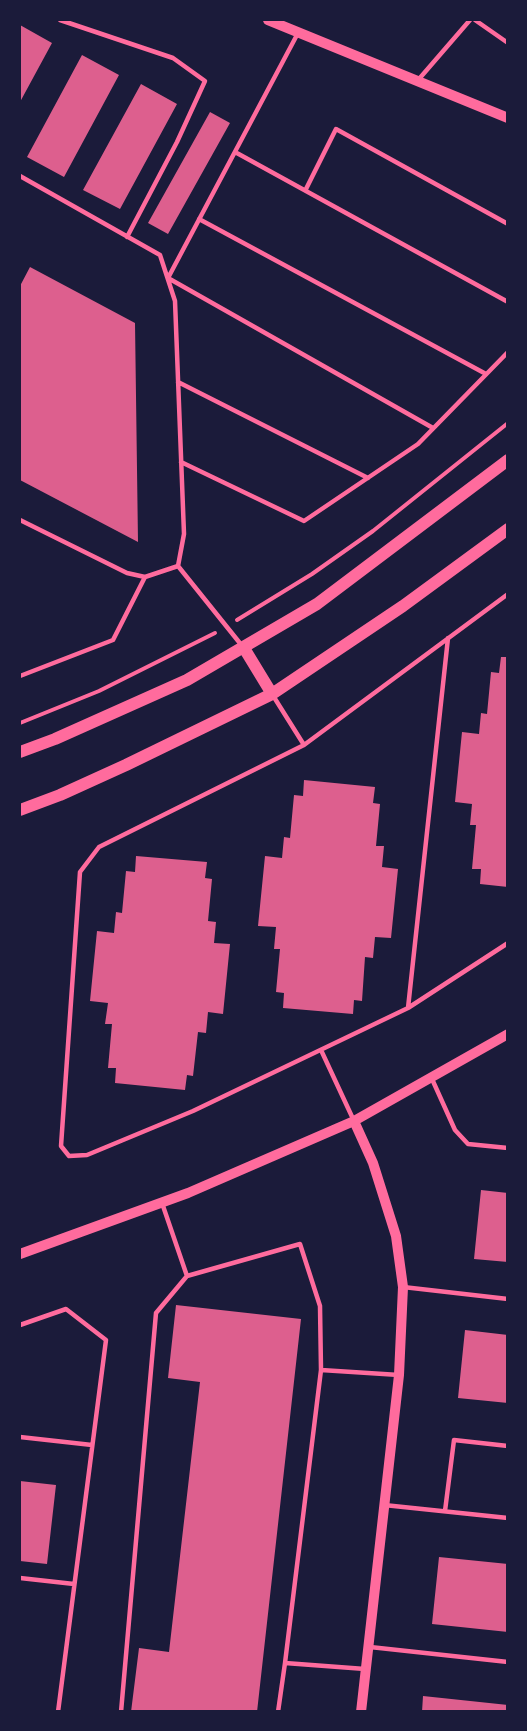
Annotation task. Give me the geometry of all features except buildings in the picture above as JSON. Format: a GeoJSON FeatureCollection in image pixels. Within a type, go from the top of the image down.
{"type":"FeatureCollection","features":[{"type":"Feature","properties":{"kind":"main road"},"geometry":{"type":"LineString","coordinates":[[20,752],[176,685],[244,648],[317,604],[364,571],[507,459]]}},
{"type":"Feature","properties":{"kind":"main road"},"geometry":{"type":"LineString","coordinates":[[20,810],[60,795],[126,765],[272,694],[404,606],[507,529]]}},
{"type":"Feature","properties":{"kind":"main road"},"geometry":{"type":"LineString","coordinates":[[244,648],[272,694]]}},
{"type":"Feature","properties":{"kind":"street"},"geometry":{"type":"LineString","coordinates":[[268,20],[419,79],[507,118]]}},
{"type":"Feature","properties":{"kind":"street"},"geometry":{"type":"LineString","coordinates":[[20,1254],[162,1203],[354,1121],[432,1079],[507,1034]]}},
{"type":"Feature","properties":{"kind":"street"},"geometry":{"type":"LineString","coordinates":[[354,1121],[373,1163],[396,1236],[403,1287],[399,1376],[361,1712]]}},
{"type":"Feature","properties":{"kind":"lane"},"geometry":{"type":"LineString","coordinates":[[60,20],[173,58],[205,81],[177,142],[127,237]]}},
{"type":"Feature","properties":{"kind":"lane"},"geometry":{"type":"LineString","coordinates":[[419,79],[470,20]]}},
{"type":"Feature","properties":{"kind":"lane"},"geometry":{"type":"LineString","coordinates":[[475,20],[507,43]]}},
{"type":"Feature","properties":{"kind":"lane"},"geometry":{"type":"LineString","coordinates":[[168,278],[299,31]]}},
{"type":"Feature","properties":{"kind":"lane"},"geometry":{"type":"LineString","coordinates":[[306,189],[336,129],[507,224]]}},
{"type":"Feature","properties":{"kind":"lane"},"geometry":{"type":"LineString","coordinates":[[235,152],[306,189],[507,302]]}},
{"type":"Feature","properties":{"kind":"lane"},"geometry":{"type":"LineString","coordinates":[[20,176],[160,255],[175,301],[184,534],[178,566],[244,648]]}},
{"type":"Feature","properties":{"kind":"lane"},"geometry":{"type":"LineString","coordinates":[[199,219],[486,374]]}},
{"type":"Feature","properties":{"kind":"lane"},"geometry":{"type":"LineString","coordinates":[[168,278],[433,428]]}},
{"type":"Feature","properties":{"kind":"lane"},"geometry":{"type":"LineString","coordinates":[[181,462],[304,521],[418,444],[507,352]]}},
{"type":"Feature","properties":{"kind":"lane"},"geometry":{"type":"LineString","coordinates":[[178,382],[368,478]]}},
{"type":"Feature","properties":{"kind":"lane"},"geometry":{"type":"LineString","coordinates":[[20,520],[127,573],[145,577],[178,566]]}},
{"type":"Feature","properties":{"kind":"lane"},"geometry":{"type":"LineString","coordinates":[[20,676],[113,640],[145,577]]}},
{"type":"Feature","properties":{"kind":"lane"},"geometry":{"type":"LineString","coordinates":[[507,594],[304,745],[99,847],[80,872],[61,1146],[69,1156],[87,1155],[193,1111],[408,1008],[507,943]]}},
{"type":"Feature","properties":{"kind":"lane"},"geometry":{"type":"LineString","coordinates":[[408,1008],[448,638]]}},
{"type":"Feature","properties":{"kind":"lane"},"geometry":{"type":"LineString","coordinates":[[272,694],[304,745]]}},
{"type":"Feature","properties":{"kind":"lane"},"geometry":{"type":"LineString","coordinates":[[321,1050],[354,1121]]}},
{"type":"Feature","properties":{"kind":"lane"},"geometry":{"type":"LineString","coordinates":[[432,1079],[455,1130],[468,1144],[507,1148]]}},
{"type":"Feature","properties":{"kind":"lane"},"geometry":{"type":"LineString","coordinates":[[162,1203],[187,1276]]}},
{"type":"Feature","properties":{"kind":"lane"},"geometry":{"type":"LineString","coordinates":[[121,1712],[156,1313],[187,1276],[300,1244],[320,1306],[321,1370],[278,1712]]}},
{"type":"Feature","properties":{"kind":"lane"},"geometry":{"type":"LineString","coordinates":[[403,1287],[507,1299]]}},
{"type":"Feature","properties":{"kind":"lane"},"geometry":{"type":"LineString","coordinates":[[20,1325],[66,1309],[106,1340],[58,1712]]}},
{"type":"Feature","properties":{"kind":"lane"},"geometry":{"type":"LineString","coordinates":[[321,1370],[399,1376]]}},
{"type":"Feature","properties":{"kind":"lane"},"geometry":{"type":"LineString","coordinates":[[20,1437],[92,1444]]}},
{"type":"Feature","properties":{"kind":"lane"},"geometry":{"type":"LineString","coordinates":[[446,1511],[454,1440],[507,1446]]}},
{"type":"Feature","properties":{"kind":"lane"},"geometry":{"type":"LineString","coordinates":[[384,1505],[507,1518]]}},
{"type":"Feature","properties":{"kind":"lane"},"geometry":{"type":"LineString","coordinates":[[20,1578],[74,1584]]}},
{"type":"Feature","properties":{"kind":"lane"},"geometry":{"type":"LineString","coordinates":[[368,1647],[507,1662]]}},
{"type":"Feature","properties":{"kind":"lane"},"geometry":{"type":"LineString","coordinates":[[285,1663],[366,1669]]}},
{"type":"Feature","properties":{"kind":"path"},"geometry":{"type":"LineString","coordinates":[[20,723],[127,679],[227,626],[312,574],[373,531],[507,423]]}}]}
